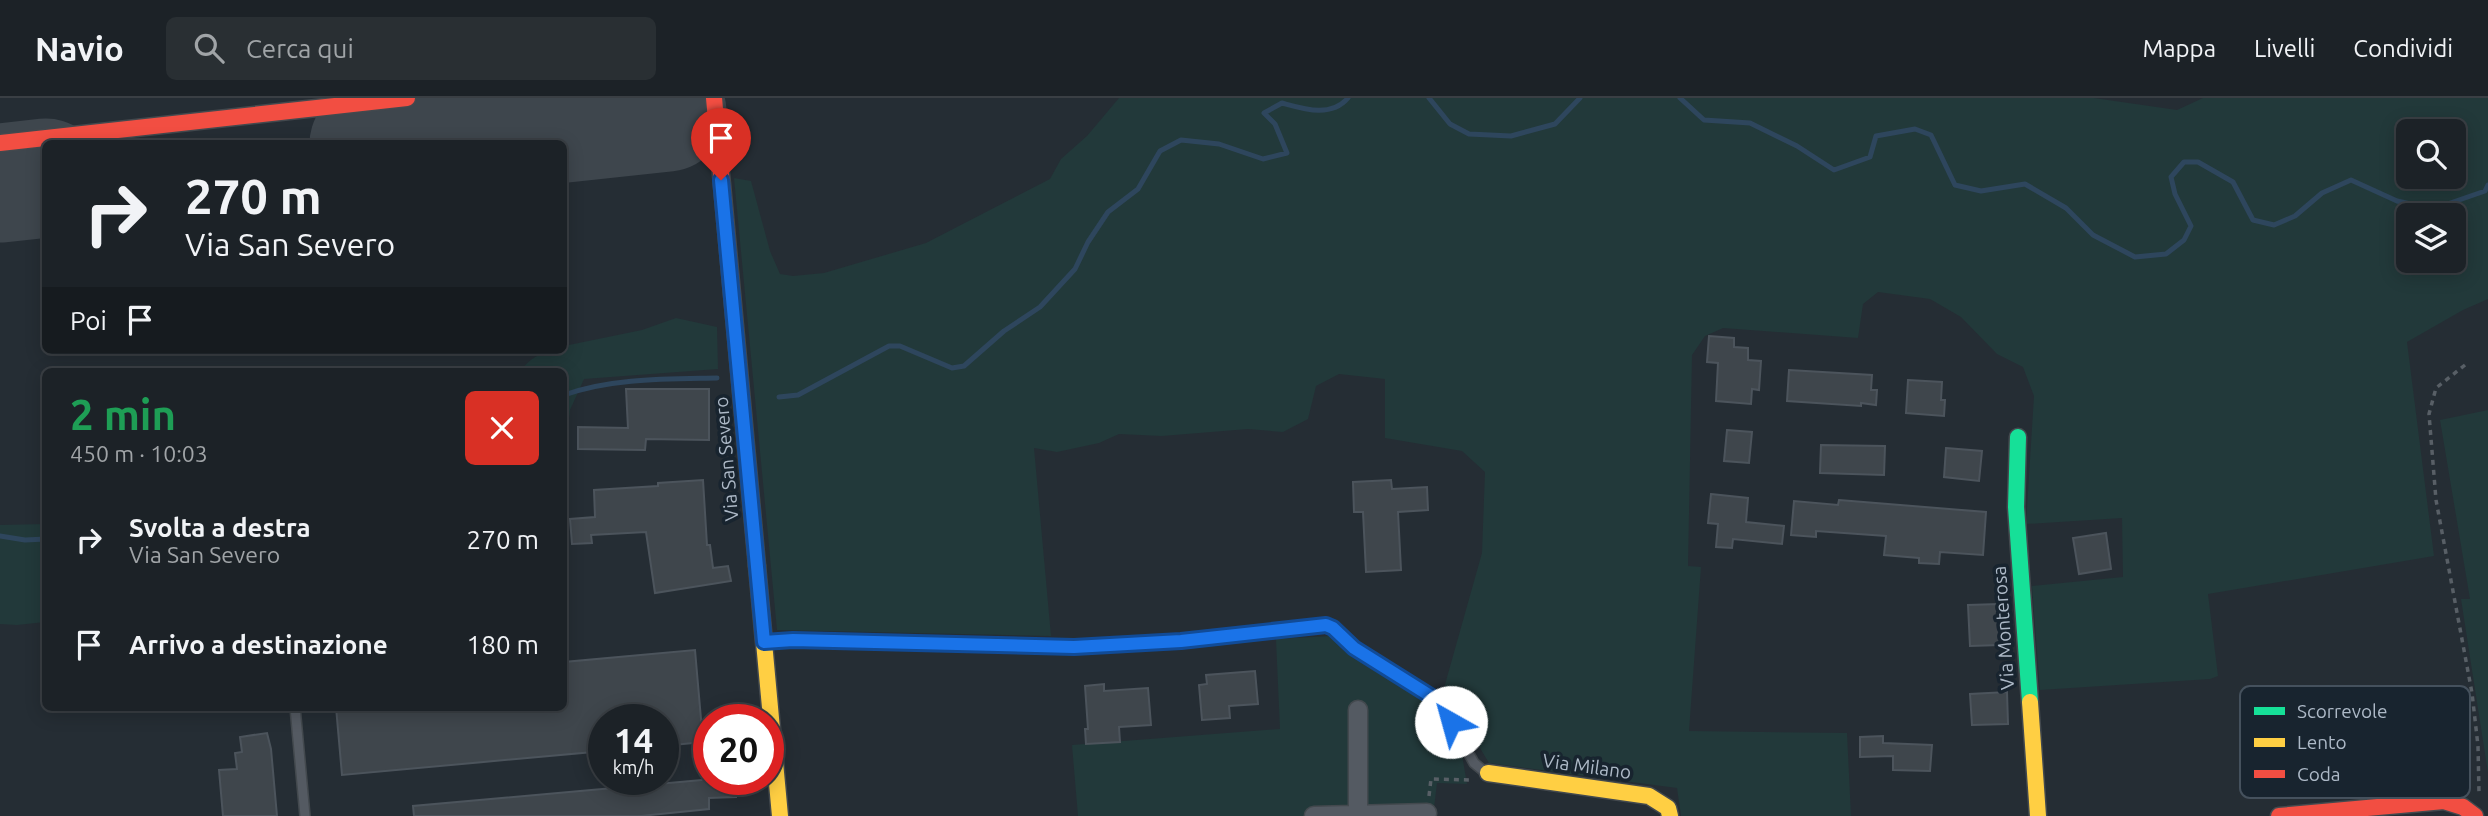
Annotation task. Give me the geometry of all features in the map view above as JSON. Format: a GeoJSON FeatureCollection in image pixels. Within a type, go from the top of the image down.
{"type":"FeatureCollection","features":[{"type":"Feature","properties":{"kind":"street"},"geometry":{"type":"LineString","coordinates":[[0,143],[407,98]]}},
{"type":"Feature","properties":{"kind":"street","name":"Via San Severo"},"geometry":{"type":"LineString","coordinates":[[714,98],[780,816]]}},
{"type":"Feature","properties":{"kind":"street","name":"Via Monterosa"},"geometry":{"type":"LineString","coordinates":[[2018,437],[2016,508],[2038,816]]}},
{"type":"Feature","properties":{"kind":"street"},"geometry":{"type":"LineString","coordinates":[[1358,710],[1358,815]]}},
{"type":"Feature","properties":{"kind":"street","name":"Via Milano"},"geometry":{"type":"LineString","coordinates":[[1488,774],[1649,796],[1668,808],[1670,816]]}},
{"type":"Feature","properties":{"kind":"street"},"geometry":{"type":"LineString","coordinates":[[2278,816],[2444,801],[2463,807],[2474,816]]}},
{"type":"Feature","properties":{"kind":"street"},"geometry":{"type":"LineString","coordinates":[[1314,816],[1427,813]]}},
{"type":"Feature","properties":{"kind":"lane"},"geometry":{"type":"LineString","coordinates":[[764,642],[793,640],[1074,647],[1181,641],[1326,625],[1333,628],[1354,648],[1440,702],[1474,763],[1488,774]]}},
{"type":"Feature","properties":{"kind":"lane"},"geometry":{"type":"LineString","coordinates":[[295,711],[305,816]]}},
{"type":"Feature","properties":{"kind":"path"},"geometry":{"type":"LineString","coordinates":[[2465,365],[2436,388],[2429,414],[2436,500],[2472,693],[2478,746],[2478,797]]}},
{"type":"Feature","properties":{"kind":"path"},"geometry":{"type":"LineString","coordinates":[[1427,813],[1431,779],[1469,780],[1488,774]]}},
{"type":"Feature","properties":{"kind":"green space"},"geometry":{"type":"Polygon","coordinates":[[[1119,98],[2094,98],[2177,110],[2203,98],[2488,98],[2488,299],[2407,342],[2434,556],[2208,594],[2218,676],[2210,679],[2040,690],[2032,586],[2123,577],[2122,518],[2026,524],[2034,396],[2023,367],[1997,354],[1961,317],[1930,299],[1878,292],[1863,304],[1858,338],[1723,328],[1705,336],[1692,355],[1688,566],[1701,567],[1689,731],[1847,733],[1851,816],[1681,816],[1677,788],[1489,763],[1444,688],[1482,553],[1485,472],[1462,451],[1385,438],[1385,379],[1339,374],[1316,386],[1308,419],[1283,432],[1248,429],[1162,436],[1119,434],[1099,443],[1057,452],[1034,448],[1051,636],[777,630],[734,178],[751,181],[770,251],[780,274],[793,276],[824,273],[926,243],[1050,179],[1061,159],[1087,136],[1119,98]]]}},
{"type":"Feature","properties":{"kind":"green space"},"geometry":{"type":"Polygon","coordinates":[[[676,318],[717,327],[718,369],[584,379],[570,410],[567,435],[567,368],[523,368],[529,361],[543,354],[567,354],[567,345],[642,330],[676,318]]]}},
{"type":"Feature","properties":{"kind":"green space"},"geometry":{"type":"Polygon","coordinates":[[[2488,410],[2488,773],[2461,599],[2470,599],[2440,420],[2488,410]]]}},
{"type":"Feature","properties":{"kind":"green space"},"geometry":{"type":"Polygon","coordinates":[[[42,524],[42,622],[0,624],[0,525],[42,524]]]}},
{"type":"Feature","properties":{"kind":"green space"},"geometry":{"type":"Polygon","coordinates":[[[1331,636],[1344,651],[1438,708],[1462,755],[1467,784],[1437,783],[1433,816],[1078,816],[1072,745],[1280,729],[1276,639],[1331,636]]]}},
{"type":"Feature","properties":{"kind":"building"},"geometry":{"type":"Polygon","coordinates":[[[1709,336],[1734,338],[1734,347],[1748,348],[1748,360],[1761,361],[1759,390],[1752,389],[1751,404],[1716,401],[1718,363],[1707,362],[1709,336]]]}},
{"type":"Feature","properties":{"kind":"building"},"geometry":{"type":"Polygon","coordinates":[[[1789,370],[1872,375],[1871,390],[1877,390],[1876,405],[1787,401],[1789,370]]]}},
{"type":"Feature","properties":{"kind":"building"},"geometry":{"type":"Polygon","coordinates":[[[1908,380],[1942,382],[1944,416],[1906,413],[1908,380]]]}},
{"type":"Feature","properties":{"kind":"building"},"geometry":{"type":"Polygon","coordinates":[[[626,389],[709,389],[709,440],[646,439],[645,450],[578,449],[578,427],[628,428],[626,389]]]}},
{"type":"Feature","properties":{"kind":"building"},"geometry":{"type":"Polygon","coordinates":[[[1727,430],[1752,432],[1749,463],[1724,461],[1727,430]]]}},
{"type":"Feature","properties":{"kind":"building"},"geometry":{"type":"Polygon","coordinates":[[[1821,445],[1885,446],[1884,475],[1820,473],[1821,445]]]}},
{"type":"Feature","properties":{"kind":"building"},"geometry":{"type":"Polygon","coordinates":[[[1946,448],[1982,451],[1979,481],[1944,477],[1946,448]]]}},
{"type":"Feature","properties":{"kind":"building"},"geometry":{"type":"Polygon","coordinates":[[[703,480],[707,545],[710,545],[713,568],[728,566],[731,581],[655,593],[646,532],[591,535],[592,543],[572,544],[570,519],[595,517],[594,490],[703,480]]]}},
{"type":"Feature","properties":{"kind":"building"},"geometry":{"type":"Polygon","coordinates":[[[1391,480],[1392,489],[1427,487],[1428,510],[1398,512],[1401,570],[1366,572],[1363,512],[1354,512],[1353,482],[1391,480]]]}},
{"type":"Feature","properties":{"kind":"building"},"geometry":{"type":"Polygon","coordinates":[[[1711,494],[1748,498],[1746,522],[1784,526],[1782,544],[1733,539],[1732,548],[1716,547],[1718,524],[1708,523],[1711,494]]]}},
{"type":"Feature","properties":{"kind":"building"},"geometry":{"type":"Polygon","coordinates":[[[1839,500],[1986,512],[1983,555],[1940,552],[1939,564],[1919,563],[1919,558],[1884,555],[1886,536],[1816,531],[1816,537],[1791,535],[1794,501],[1838,505],[1839,500]]]}},
{"type":"Feature","properties":{"kind":"building"},"geometry":{"type":"Polygon","coordinates":[[[2106,533],[2111,569],[2079,574],[2073,538],[2106,533]]]}},
{"type":"Feature","properties":{"kind":"building"},"geometry":{"type":"Polygon","coordinates":[[[1999,604],[2000,645],[1970,646],[1968,605],[1999,604]]]}},
{"type":"Feature","properties":{"kind":"building"},"geometry":{"type":"Polygon","coordinates":[[[695,650],[700,704],[693,704],[693,743],[679,744],[679,704],[588,704],[588,752],[342,775],[336,711],[567,711],[567,662],[695,650]]]}},
{"type":"Feature","properties":{"kind":"building"},"geometry":{"type":"Polygon","coordinates":[[[1255,671],[1258,704],[1229,706],[1230,718],[1202,720],[1199,685],[1207,684],[1206,675],[1255,671]]]}},
{"type":"Feature","properties":{"kind":"building"},"geometry":{"type":"Polygon","coordinates":[[[1104,684],[1104,691],[1148,688],[1151,725],[1119,727],[1120,742],[1086,744],[1085,729],[1088,729],[1085,686],[1104,684]]]}},
{"type":"Feature","properties":{"kind":"building"},"geometry":{"type":"Polygon","coordinates":[[[2007,692],[2008,724],[1972,725],[1970,694],[2007,692]]]}},
{"type":"Feature","properties":{"kind":"building"},"geometry":{"type":"Polygon","coordinates":[[[267,733],[277,816],[223,816],[219,770],[237,769],[235,753],[242,752],[240,737],[267,733]]]}},
{"type":"Feature","properties":{"kind":"building"},"geometry":{"type":"Polygon","coordinates":[[[1883,736],[1883,743],[1932,745],[1930,771],[1893,770],[1893,756],[1860,757],[1860,737],[1883,736]]]}},
{"type":"Feature","properties":{"kind":"building"},"geometry":{"type":"Polygon","coordinates":[[[693,781],[693,795],[736,797],[709,798],[709,809],[641,816],[414,816],[413,806],[588,790],[588,795],[679,795],[679,782],[693,781]]]}},
{"type":"Feature","properties":{"kind":"waterway"},"geometry":{"type":"LineString","coordinates":[[779,397],[798,395],[889,346],[900,346],[952,368],[964,366],[1004,331],[1040,307],[1075,269],[1088,242],[1108,212],[1138,189],[1160,151],[1181,140],[1219,144],[1263,159],[1287,153],[1275,124],[1264,113],[1282,103],[1325,110],[1334,108],[1348,98]]}},
{"type":"Feature","properties":{"kind":"waterway"},"geometry":{"type":"LineString","coordinates":[[1429,98],[1450,124],[1469,134],[1511,136],[1555,124],[1580,98]]}},
{"type":"Feature","properties":{"kind":"waterway"},"geometry":{"type":"LineString","coordinates":[[1680,98],[1704,120],[1750,123],[1797,146],[1834,170],[1870,157],[1876,136],[1915,129],[1931,135],[1955,185],[1981,191],[2025,184],[2066,208],[2093,235],[2135,257],[2166,254],[2184,240],[2191,226],[2175,194],[2171,177],[2184,162],[2198,162],[2233,182],[2253,220],[2274,225],[2295,216],[2322,193],[2351,180],[2397,201],[2433,209],[2485,191],[2488,185]]}},
{"type":"Feature","properties":{"kind":"waterway"},"geometry":{"type":"LineString","coordinates":[[567,394],[620,382],[717,378]]}},
{"type":"Feature","properties":{"kind":"waterway"},"geometry":{"type":"LineString","coordinates":[[0,536],[42,539]]}},
{"type":"Feature","properties":{"kind":"runway"},"geometry":{"type":"LineString","coordinates":[[406,140],[667,112]]}},
{"type":"Feature","properties":{"kind":"runway"},"geometry":{"type":"LineString","coordinates":[[0,183],[42,178]]}},
{"type":"Feature","properties":{"kind":"traffic: fast"},"geometry":{"type":"LineString","coordinates":[[2018,437],[2016,507],[2030,702]]}},
{"type":"Feature","properties":{"kind":"traffic: slow"},"geometry":{"type":"LineString","coordinates":[[757,566],[780,816]]}},
{"type":"Feature","properties":{"kind":"traffic: slow"},"geometry":{"type":"LineString","coordinates":[[2030,702],[2038,816]]}},
{"type":"Feature","properties":{"kind":"traffic: slow"},"geometry":{"type":"LineString","coordinates":[[1488,773],[1649,796],[1668,808],[1670,816]]}},
{"type":"Feature","properties":{"kind":"traffic: jam"},"geometry":{"type":"LineString","coordinates":[[0,143],[407,98]]}},
{"type":"Feature","properties":{"kind":"traffic: jam"},"geometry":{"type":"LineString","coordinates":[[714,98],[757,566]]}},
{"type":"Feature","properties":{"kind":"traffic: jam"},"geometry":{"type":"LineString","coordinates":[[2279,816],[2444,801],[2463,807],[2475,816]]}},
{"type":"Feature","properties":{"kind":"route"},"geometry":{"type":"LineString","coordinates":[[721,180],[764,642],[793,640],[1074,647],[1181,641],[1326,625],[1333,628],[1354,648],[1440,702],[1451,722]]}}]}
